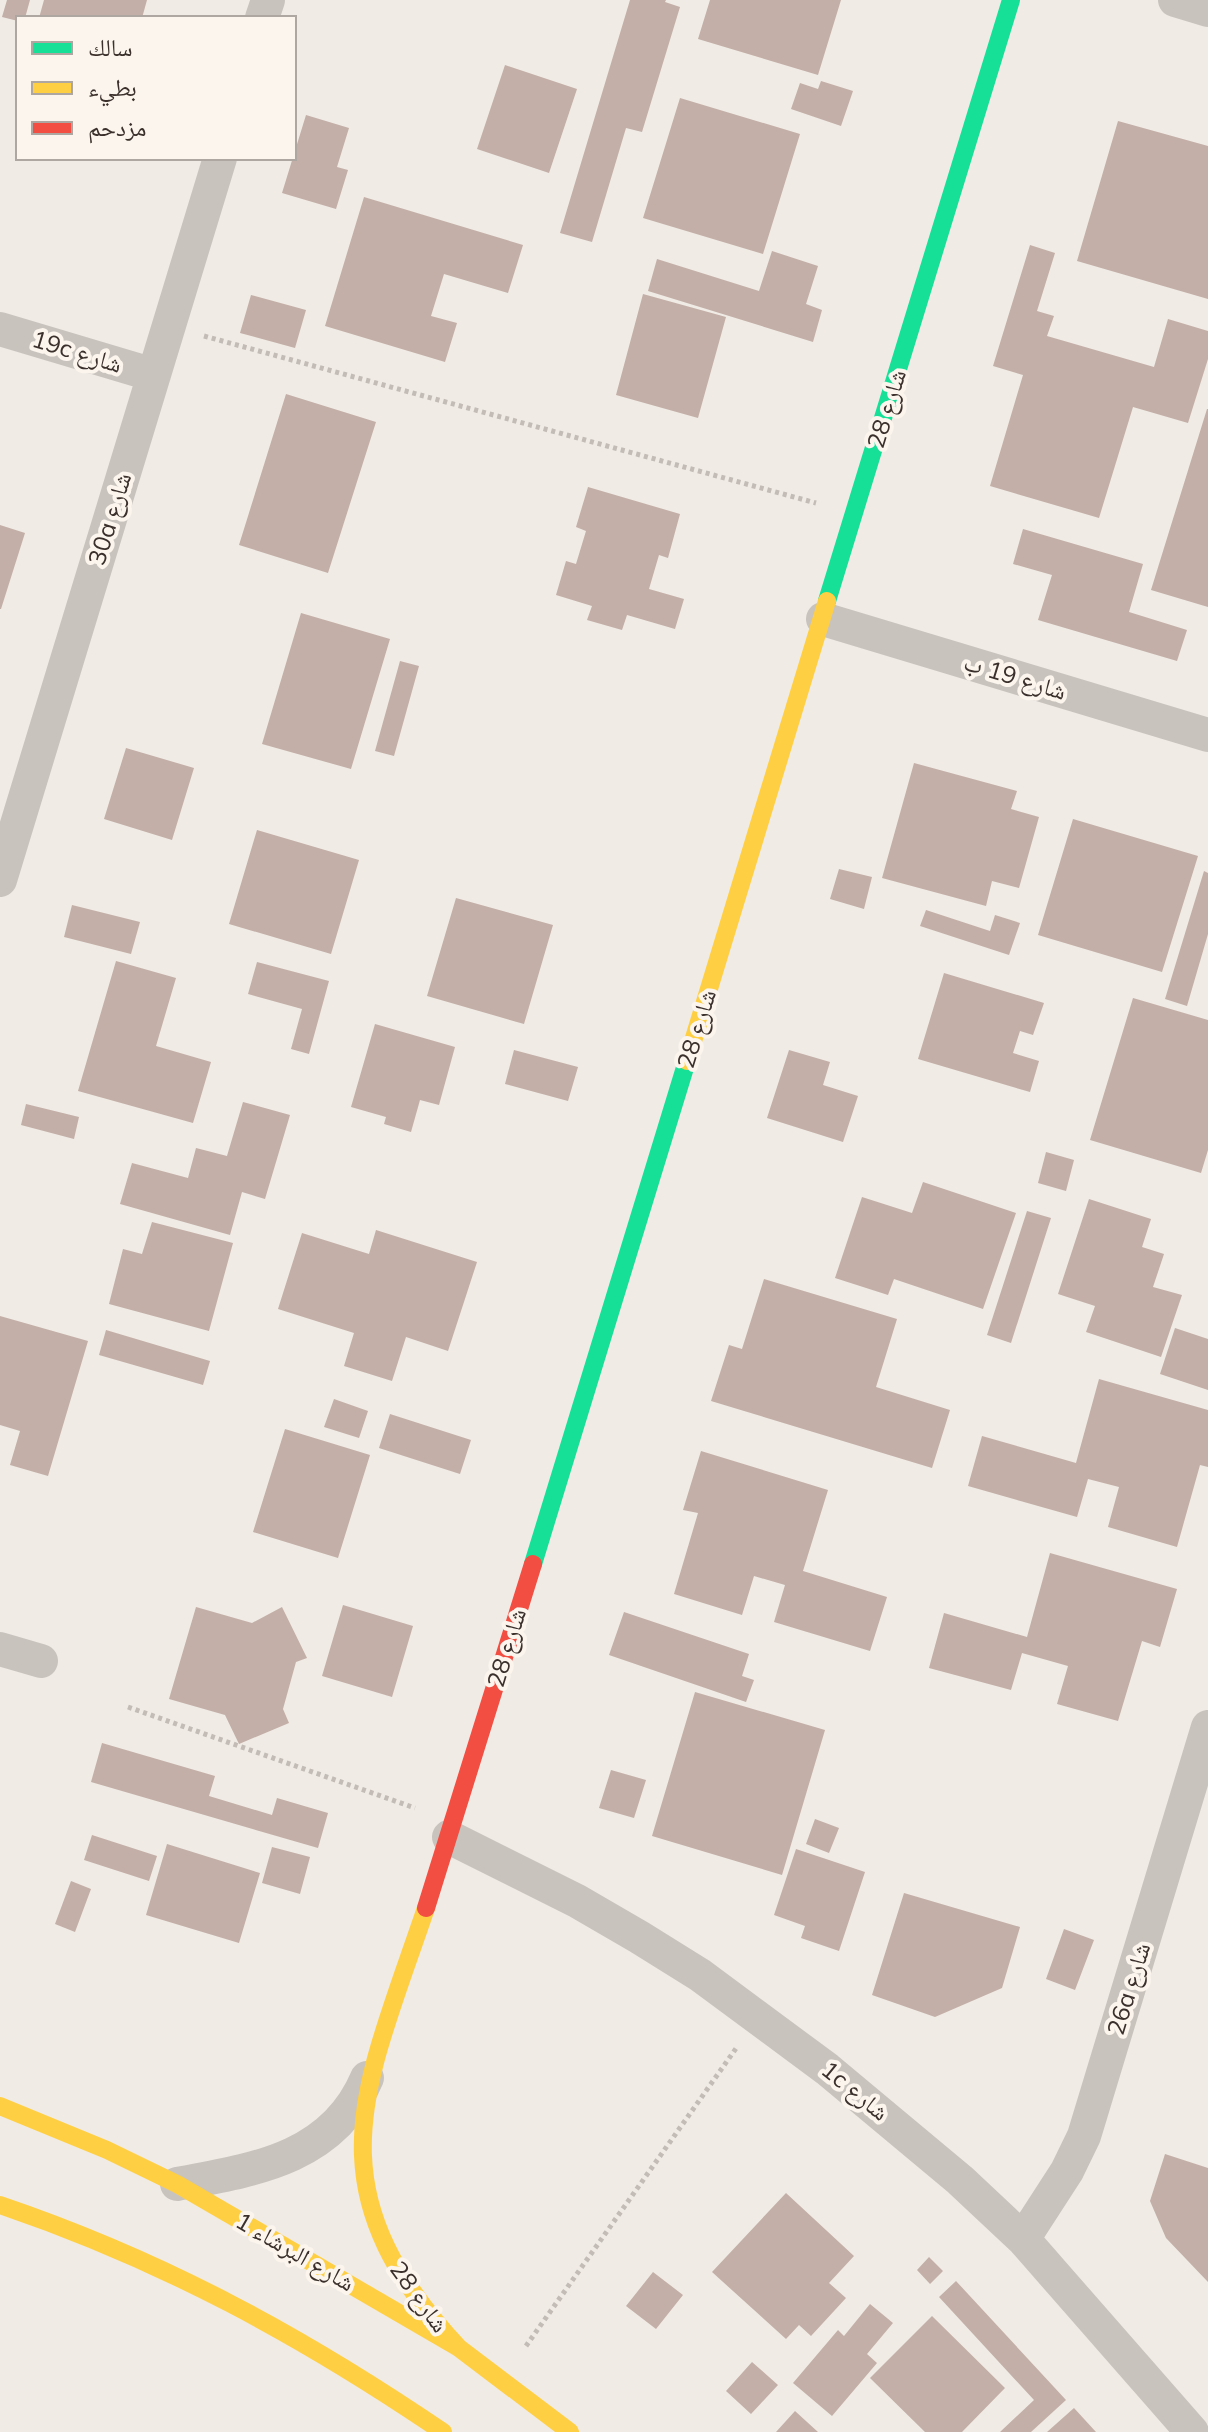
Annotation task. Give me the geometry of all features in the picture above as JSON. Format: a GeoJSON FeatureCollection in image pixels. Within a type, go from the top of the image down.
{"type":"FeatureCollection","features":[{"type":"Feature","properties":{"kind":"street","name":"شارع 28"},"geometry":{"type":"LineString","coordinates":[[177,2184],[272,2165],[301,2152],[326,2134],[347,2111],[364,2084],[376,2056],[452,1829],[1011,0]]}},
{"type":"Feature","properties":{"kind":"street"},"geometry":{"type":"LineString","coordinates":[[1175,0],[1208,10]]}},
{"type":"Feature","properties":{"kind":"street","name":"30a شارع"},"geometry":{"type":"LineString","coordinates":[[0,880],[219,160]]}},
{"type":"Feature","properties":{"kind":"street","name":"19c شارع"},"geometry":{"type":"LineString","coordinates":[[0,329],[154,375]]}},
{"type":"Feature","properties":{"kind":"street","name":"شارع 19 ب"},"geometry":{"type":"LineString","coordinates":[[823,619],[1208,735]]}},
{"type":"Feature","properties":{"kind":"street"},"geometry":{"type":"LineString","coordinates":[[0,1649],[41,1661]]}},
{"type":"Feature","properties":{"kind":"street","name":"26a شارع"},"geometry":{"type":"LineString","coordinates":[[1023,2239],[1067,2171],[1088,2124],[1208,1727]]}},
{"type":"Feature","properties":{"kind":"street","name":"1c شارع"},"geometry":{"type":"LineString","coordinates":[[452,1829],[700,1975],[758,2016],[895,2123],[1023,2239],[1192,2432]]}},
{"type":"Feature","properties":{"kind":"street","name":"شارع 28"},"geometry":{"type":"LineString","coordinates":[[376,2056],[365,2101],[362,2146],[367,2192],[379,2237],[399,2278],[426,2315],[459,2348]]}},
{"type":"Feature","properties":{"kind":"street","name":"شارع البرشاء 1"},"geometry":{"type":"LineString","coordinates":[[0,2106],[107,2150],[177,2184],[459,2348],[570,2432]]}},
{"type":"Feature","properties":{"kind":"street"},"geometry":{"type":"LineString","coordinates":[[0,2205],[95,2240],[181,2277],[351,2370],[443,2432]]}},
{"type":"Feature","properties":{"kind":"path"},"geometry":{"type":"LineString","coordinates":[[169,326],[855,514]]}},
{"type":"Feature","properties":{"kind":"path"},"geometry":{"type":"LineString","coordinates":[[128,1707],[452,1829]]}},
{"type":"Feature","properties":{"kind":"path"},"geometry":{"type":"LineString","coordinates":[[502,2379],[758,2016]]}},
{"type":"Feature","properties":{"kind":"building"},"geometry":{"type":"Polygon","coordinates":[[[7,0],[30,0],[26,16],[16,16],[16,20],[2,17],[7,0]]]}},
{"type":"Feature","properties":{"kind":"building"},"geometry":{"type":"Polygon","coordinates":[[[44,0],[147,0],[143,16],[40,16],[44,0]]]}},
{"type":"Feature","properties":{"kind":"building"},"geometry":{"type":"Polygon","coordinates":[[[630,0],[666,0],[680,7],[642,132],[626,128],[592,242],[560,233],[630,0]]]}},
{"type":"Feature","properties":{"kind":"building"},"geometry":{"type":"Polygon","coordinates":[[[710,0],[841,0],[818,75],[698,39],[710,0]]]}},
{"type":"Feature","properties":{"kind":"building"},"geometry":{"type":"Polygon","coordinates":[[[505,65],[577,89],[549,173],[477,149],[505,65]]]}},
{"type":"Feature","properties":{"kind":"building"},"geometry":{"type":"Polygon","coordinates":[[[821,81],[853,91],[841,126],[791,109],[800,83],[818,89],[821,81]]]}},
{"type":"Feature","properties":{"kind":"building"},"geometry":{"type":"Polygon","coordinates":[[[680,98],[800,134],[763,254],[643,218],[680,98]]]}},
{"type":"Feature","properties":{"kind":"building"},"geometry":{"type":"Polygon","coordinates":[[[306,115],[349,128],[337,167],[348,170],[336,209],[282,193],[292,160],[296,160],[296,148],[306,115]]]}},
{"type":"Feature","properties":{"kind":"building"},"geometry":{"type":"Polygon","coordinates":[[[1118,121],[1208,146],[1208,299],[1077,261],[1118,121]]]}},
{"type":"Feature","properties":{"kind":"building"},"geometry":{"type":"Polygon","coordinates":[[[364,197],[523,245],[508,293],[444,274],[431,316],[457,323],[445,362],[325,326],[364,197]]]}},
{"type":"Feature","properties":{"kind":"building"},"geometry":{"type":"Polygon","coordinates":[[[1030,245],[1055,253],[1037,311],[1054,316],[1047,336],[1154,367],[1168,319],[1208,331],[1208,359],[1188,423],[1133,407],[1099,518],[990,486],[1023,375],[993,366],[1030,245]]]}},
{"type":"Feature","properties":{"kind":"building"},"geometry":{"type":"Polygon","coordinates":[[[772,251],[818,266],[806,304],[822,310],[813,342],[648,291],[657,259],[759,291],[772,251]]]}},
{"type":"Feature","properties":{"kind":"building"},"geometry":{"type":"Polygon","coordinates":[[[643,294],[726,317],[698,418],[616,395],[643,294]]]}},
{"type":"Feature","properties":{"kind":"building"},"geometry":{"type":"Polygon","coordinates":[[[251,295],[306,310],[295,348],[240,333],[251,295]]]}},
{"type":"Feature","properties":{"kind":"building"},"geometry":{"type":"Polygon","coordinates":[[[286,394],[376,422],[328,573],[239,545],[286,394]]]}},
{"type":"Feature","properties":{"kind":"building"},"geometry":{"type":"Polygon","coordinates":[[[1208,409],[1208,607],[1151,590],[1208,409]]]}},
{"type":"Feature","properties":{"kind":"building"},"geometry":{"type":"Polygon","coordinates":[[[588,487],[680,514],[668,558],[659,555],[649,589],[684,599],[675,629],[627,615],[622,630],[587,620],[592,606],[556,595],[566,561],[576,564],[586,531],[576,527],[588,487]]]}},
{"type":"Feature","properties":{"kind":"building"},"geometry":{"type":"Polygon","coordinates":[[[0,525],[25,533],[1,609],[0,609],[0,525]]]}},
{"type":"Feature","properties":{"kind":"building"},"geometry":{"type":"Polygon","coordinates":[[[1023,529],[1143,564],[1129,612],[1187,630],[1177,661],[1038,620],[1052,575],[1013,564],[1023,529]]]}},
{"type":"Feature","properties":{"kind":"building"},"geometry":{"type":"Polygon","coordinates":[[[301,613],[390,639],[351,769],[262,744],[301,613]]]}},
{"type":"Feature","properties":{"kind":"building"},"geometry":{"type":"Polygon","coordinates":[[[400,661],[419,666],[394,756],[375,751],[400,661]]]}},
{"type":"Feature","properties":{"kind":"building"},"geometry":{"type":"Polygon","coordinates":[[[126,748],[194,768],[172,840],[104,819],[126,748]]]}},
{"type":"Feature","properties":{"kind":"building"},"geometry":{"type":"Polygon","coordinates":[[[914,763],[1017,791],[1011,809],[1039,817],[1019,888],[992,881],[986,906],[882,878],[914,763]]]}},
{"type":"Feature","properties":{"kind":"building"},"geometry":{"type":"Polygon","coordinates":[[[1073,819],[1198,856],[1162,972],[1038,935],[1073,819]]]}},
{"type":"Feature","properties":{"kind":"building"},"geometry":{"type":"Polygon","coordinates":[[[257,830],[359,860],[331,954],[229,924],[257,830]]]}},
{"type":"Feature","properties":{"kind":"building"},"geometry":{"type":"Polygon","coordinates":[[[839,869],[872,877],[864,909],[830,899],[839,869]]]}},
{"type":"Feature","properties":{"kind":"building"},"geometry":{"type":"Polygon","coordinates":[[[1204,871],[1208,873],[1208,934],[1187,1006],[1165,999],[1204,871]]]}},
{"type":"Feature","properties":{"kind":"building"},"geometry":{"type":"Polygon","coordinates":[[[456,898],[553,925],[524,1024],[427,996],[456,898]]]}},
{"type":"Feature","properties":{"kind":"building"},"geometry":{"type":"Polygon","coordinates":[[[72,905],[140,922],[131,954],[64,937],[72,905]]]}},
{"type":"Feature","properties":{"kind":"building"},"geometry":{"type":"Polygon","coordinates":[[[926,910],[990,931],[995,915],[1020,923],[1009,955],[920,926],[926,910]]]}},
{"type":"Feature","properties":{"kind":"building"},"geometry":{"type":"Polygon","coordinates":[[[116,961],[176,978],[156,1046],[211,1062],[193,1123],[78,1091],[116,961]]]}},
{"type":"Feature","properties":{"kind":"building"},"geometry":{"type":"Polygon","coordinates":[[[257,962],[329,981],[309,1054],[291,1049],[302,1009],[248,994],[257,962]]]}},
{"type":"Feature","properties":{"kind":"building"},"geometry":{"type":"Polygon","coordinates":[[[944,973],[1044,1003],[1033,1035],[1020,1031],[1013,1053],[1039,1061],[1030,1092],[918,1059],[944,973]]]}},
{"type":"Feature","properties":{"kind":"building"},"geometry":{"type":"Polygon","coordinates":[[[1133,998],[1208,1020],[1208,1150],[1201,1173],[1090,1140],[1133,998]]]}},
{"type":"Feature","properties":{"kind":"building"},"geometry":{"type":"Polygon","coordinates":[[[375,1024],[455,1047],[439,1105],[420,1100],[411,1132],[384,1124],[386,1117],[351,1107],[375,1024]]]}},
{"type":"Feature","properties":{"kind":"building"},"geometry":{"type":"Polygon","coordinates":[[[514,1050],[578,1067],[568,1101],[505,1084],[514,1050]]]}},
{"type":"Feature","properties":{"kind":"building"},"geometry":{"type":"Polygon","coordinates":[[[789,1050],[830,1062],[823,1085],[858,1096],[843,1142],[767,1118],[789,1050]]]}},
{"type":"Feature","properties":{"kind":"building"},"geometry":{"type":"Polygon","coordinates":[[[243,1102],[290,1115],[265,1199],[242,1192],[230,1235],[120,1204],[132,1163],[188,1178],[196,1148],[227,1156],[243,1102]]]}},
{"type":"Feature","properties":{"kind":"building"},"geometry":{"type":"Polygon","coordinates":[[[26,1104],[79,1117],[74,1139],[21,1125],[26,1104]]]}},
{"type":"Feature","properties":{"kind":"building"},"geometry":{"type":"Polygon","coordinates":[[[1046,1152],[1074,1160],[1066,1191],[1038,1183],[1046,1152]]]}},
{"type":"Feature","properties":{"kind":"building"},"geometry":{"type":"Polygon","coordinates":[[[923,1182],[1016,1213],[983,1309],[894,1279],[888,1295],[835,1278],[862,1197],[912,1213],[923,1182]]]}},
{"type":"Feature","properties":{"kind":"building"},"geometry":{"type":"Polygon","coordinates":[[[1089,1199],[1151,1219],[1142,1247],[1164,1254],[1153,1287],[1182,1295],[1161,1357],[1086,1332],[1095,1306],[1058,1294],[1089,1199]]]}},
{"type":"Feature","properties":{"kind":"building"},"geometry":{"type":"Polygon","coordinates":[[[1027,1211],[1051,1218],[1011,1343],[987,1335],[1027,1211]]]}},
{"type":"Feature","properties":{"kind":"building"},"geometry":{"type":"Polygon","coordinates":[[[152,1222],[233,1243],[209,1331],[109,1304],[123,1249],[142,1254],[152,1222]]]}},
{"type":"Feature","properties":{"kind":"building"},"geometry":{"type":"Polygon","coordinates":[[[376,1230],[477,1262],[448,1351],[406,1337],[392,1381],[344,1366],[354,1333],[278,1309],[302,1233],[369,1254],[376,1230]]]}},
{"type":"Feature","properties":{"kind":"building"},"geometry":{"type":"Polygon","coordinates":[[[764,1279],[897,1319],[876,1387],[950,1410],[932,1468],[711,1401],[729,1345],[742,1349],[764,1279]]]}},
{"type":"Feature","properties":{"kind":"building"},"geometry":{"type":"Polygon","coordinates":[[[0,1316],[88,1341],[48,1476],[10,1465],[20,1431],[0,1425],[0,1316]]]}},
{"type":"Feature","properties":{"kind":"building"},"geometry":{"type":"Polygon","coordinates":[[[1175,1328],[1208,1339],[1208,1390],[1160,1374],[1175,1328]]]}},
{"type":"Feature","properties":{"kind":"building"},"geometry":{"type":"Polygon","coordinates":[[[106,1330],[210,1361],[203,1385],[99,1355],[106,1330]]]}},
{"type":"Feature","properties":{"kind":"building"},"geometry":{"type":"Polygon","coordinates":[[[1099,1379],[1208,1410],[1208,1467],[1200,1465],[1177,1547],[1108,1527],[1119,1487],[1088,1479],[1077,1517],[968,1486],[982,1436],[1076,1463],[1099,1379]]]}},
{"type":"Feature","properties":{"kind":"building"},"geometry":{"type":"Polygon","coordinates":[[[334,1399],[368,1411],[359,1438],[324,1427],[334,1399]]]}},
{"type":"Feature","properties":{"kind":"building"},"geometry":{"type":"Polygon","coordinates":[[[390,1414],[471,1440],[460,1474],[379,1448],[390,1414]]]}},
{"type":"Feature","properties":{"kind":"building"},"geometry":{"type":"Polygon","coordinates":[[[285,1429],[370,1455],[338,1558],[253,1532],[285,1429]]]}},
{"type":"Feature","properties":{"kind":"building"},"geometry":{"type":"Polygon","coordinates":[[[701,1451],[828,1490],[803,1571],[887,1597],[870,1651],[774,1622],[785,1585],[754,1576],[742,1615],[674,1594],[698,1513],[683,1510],[701,1451]]]}},
{"type":"Feature","properties":{"kind":"building"},"geometry":{"type":"Polygon","coordinates":[[[1050,1553],[1177,1589],[1160,1647],[1142,1641],[1118,1721],[1057,1704],[1068,1666],[1022,1653],[1011,1690],[929,1668],[944,1613],[1027,1637],[1050,1553]]]}},
{"type":"Feature","properties":{"kind":"building"},"geometry":{"type":"Polygon","coordinates":[[[343,1605],[413,1626],[392,1697],[322,1676],[343,1605]]]}},
{"type":"Feature","properties":{"kind":"building"},"geometry":{"type":"Polygon","coordinates":[[[196,1607],[252,1623],[282,1607],[307,1658],[296,1662],[283,1709],[289,1723],[239,1744],[225,1715],[169,1699],[196,1607]]]}},
{"type":"Feature","properties":{"kind":"building"},"geometry":{"type":"Polygon","coordinates":[[[624,1612],[749,1654],[742,1676],[754,1680],[746,1702],[609,1655],[624,1612]]]}},
{"type":"Feature","properties":{"kind":"building"},"geometry":{"type":"Polygon","coordinates":[[[695,1692],[825,1730],[782,1875],[652,1836],[695,1692]]]}},
{"type":"Feature","properties":{"kind":"building"},"geometry":{"type":"Polygon","coordinates":[[[102,1743],[215,1776],[209,1796],[272,1815],[277,1798],[328,1813],[318,1848],[91,1782],[102,1743]]]}},
{"type":"Feature","properties":{"kind":"building"},"geometry":{"type":"Polygon","coordinates":[[[611,1770],[646,1780],[634,1818],[599,1808],[611,1770]]]}},
{"type":"Feature","properties":{"kind":"building"},"geometry":{"type":"Polygon","coordinates":[[[815,1819],[839,1828],[829,1853],[806,1844],[815,1819]]]}},
{"type":"Feature","properties":{"kind":"building"},"geometry":{"type":"Polygon","coordinates":[[[92,1835],[157,1856],[149,1881],[84,1860],[92,1835]]]}},
{"type":"Feature","properties":{"kind":"building"},"geometry":{"type":"Polygon","coordinates":[[[167,1844],[260,1873],[239,1943],[146,1915],[167,1844]]]}},
{"type":"Feature","properties":{"kind":"building"},"geometry":{"type":"Polygon","coordinates":[[[272,1847],[310,1857],[300,1894],[262,1883],[272,1847]]]}},
{"type":"Feature","properties":{"kind":"building"},"geometry":{"type":"Polygon","coordinates":[[[796,1849],[865,1872],[839,1951],[801,1938],[805,1926],[774,1915],[796,1849]]]}},
{"type":"Feature","properties":{"kind":"building"},"geometry":{"type":"Polygon","coordinates":[[[71,1881],[91,1889],[75,1932],[55,1924],[71,1881]]]}},
{"type":"Feature","properties":{"kind":"building"},"geometry":{"type":"Polygon","coordinates":[[[904,1893],[1020,1927],[1002,1988],[935,2017],[872,1995],[904,1893]]]}},
{"type":"Feature","properties":{"kind":"building"},"geometry":{"type":"Polygon","coordinates":[[[1064,1929],[1094,1940],[1075,1990],[1046,1979],[1064,1929]]]}},
{"type":"Feature","properties":{"kind":"building"},"geometry":{"type":"Polygon","coordinates":[[[1165,2154],[1208,2168],[1208,2282],[1166,2238],[1150,2201],[1165,2154]]]}},
{"type":"Feature","properties":{"kind":"building"},"geometry":{"type":"Polygon","coordinates":[[[786,2193],[854,2256],[829,2283],[846,2298],[811,2336],[799,2325],[786,2339],[712,2272],[786,2193]]]}},
{"type":"Feature","properties":{"kind":"building"},"geometry":{"type":"Polygon","coordinates":[[[929,2257],[943,2271],[930,2284],[917,2270],[929,2257]]]}},
{"type":"Feature","properties":{"kind":"building"},"geometry":{"type":"Polygon","coordinates":[[[653,2272],[683,2295],[656,2329],[626,2306],[653,2272]]]}},
{"type":"Feature","properties":{"kind":"building"},"geometry":{"type":"Polygon","coordinates":[[[956,2281],[1066,2400],[1031,2432],[1000,2432],[1034,2400],[939,2297],[956,2281]]]}},
{"type":"Feature","properties":{"kind":"building"},"geometry":{"type":"Polygon","coordinates":[[[870,2304],[893,2323],[867,2354],[877,2363],[832,2416],[793,2383],[838,2330],[844,2336],[870,2304]]]}},
{"type":"Feature","properties":{"kind":"building"},"geometry":{"type":"Polygon","coordinates":[[[932,2316],[1005,2388],[962,2432],[925,2432],[870,2378],[932,2316]]]}},
{"type":"Feature","properties":{"kind":"building"},"geometry":{"type":"Polygon","coordinates":[[[752,2362],[778,2385],[751,2414],[726,2391],[752,2362]]]}},
{"type":"Feature","properties":{"kind":"building"},"geometry":{"type":"Polygon","coordinates":[[[1074,2408],[1096,2432],[1047,2432],[1074,2408]]]}},
{"type":"Feature","properties":{"kind":"building"},"geometry":{"type":"Polygon","coordinates":[[[795,2411],[818,2432],[776,2432],[795,2411]]]}},
{"type":"Feature","properties":{"kind":"traffic: fast"},"geometry":{"type":"LineString","coordinates":[[827,601],[1011,0]]}},
{"type":"Feature","properties":{"kind":"traffic: fast"},"geometry":{"type":"LineString","coordinates":[[533,1564],[687,1061]]}},
{"type":"Feature","properties":{"kind":"traffic: slow"},"geometry":{"type":"LineString","coordinates":[[687,1061],[827,601]]}},
{"type":"Feature","properties":{"kind":"traffic: slow"},"geometry":{"type":"LineString","coordinates":[[426,1908],[384,2031],[370,2085],[363,2136],[366,2186],[382,2237],[412,2290],[459,2348]]}},
{"type":"Feature","properties":{"kind":"traffic: slow"},"geometry":{"type":"LineString","coordinates":[[0,2106],[107,2150],[177,2184],[459,2348],[570,2432]]}},
{"type":"Feature","properties":{"kind":"traffic: slow"},"geometry":{"type":"LineString","coordinates":[[0,2205],[118,2250],[229,2303],[284,2332],[443,2432]]}},
{"type":"Feature","properties":{"kind":"traffic: jam"},"geometry":{"type":"LineString","coordinates":[[426,1908],[533,1564]]}}]}
